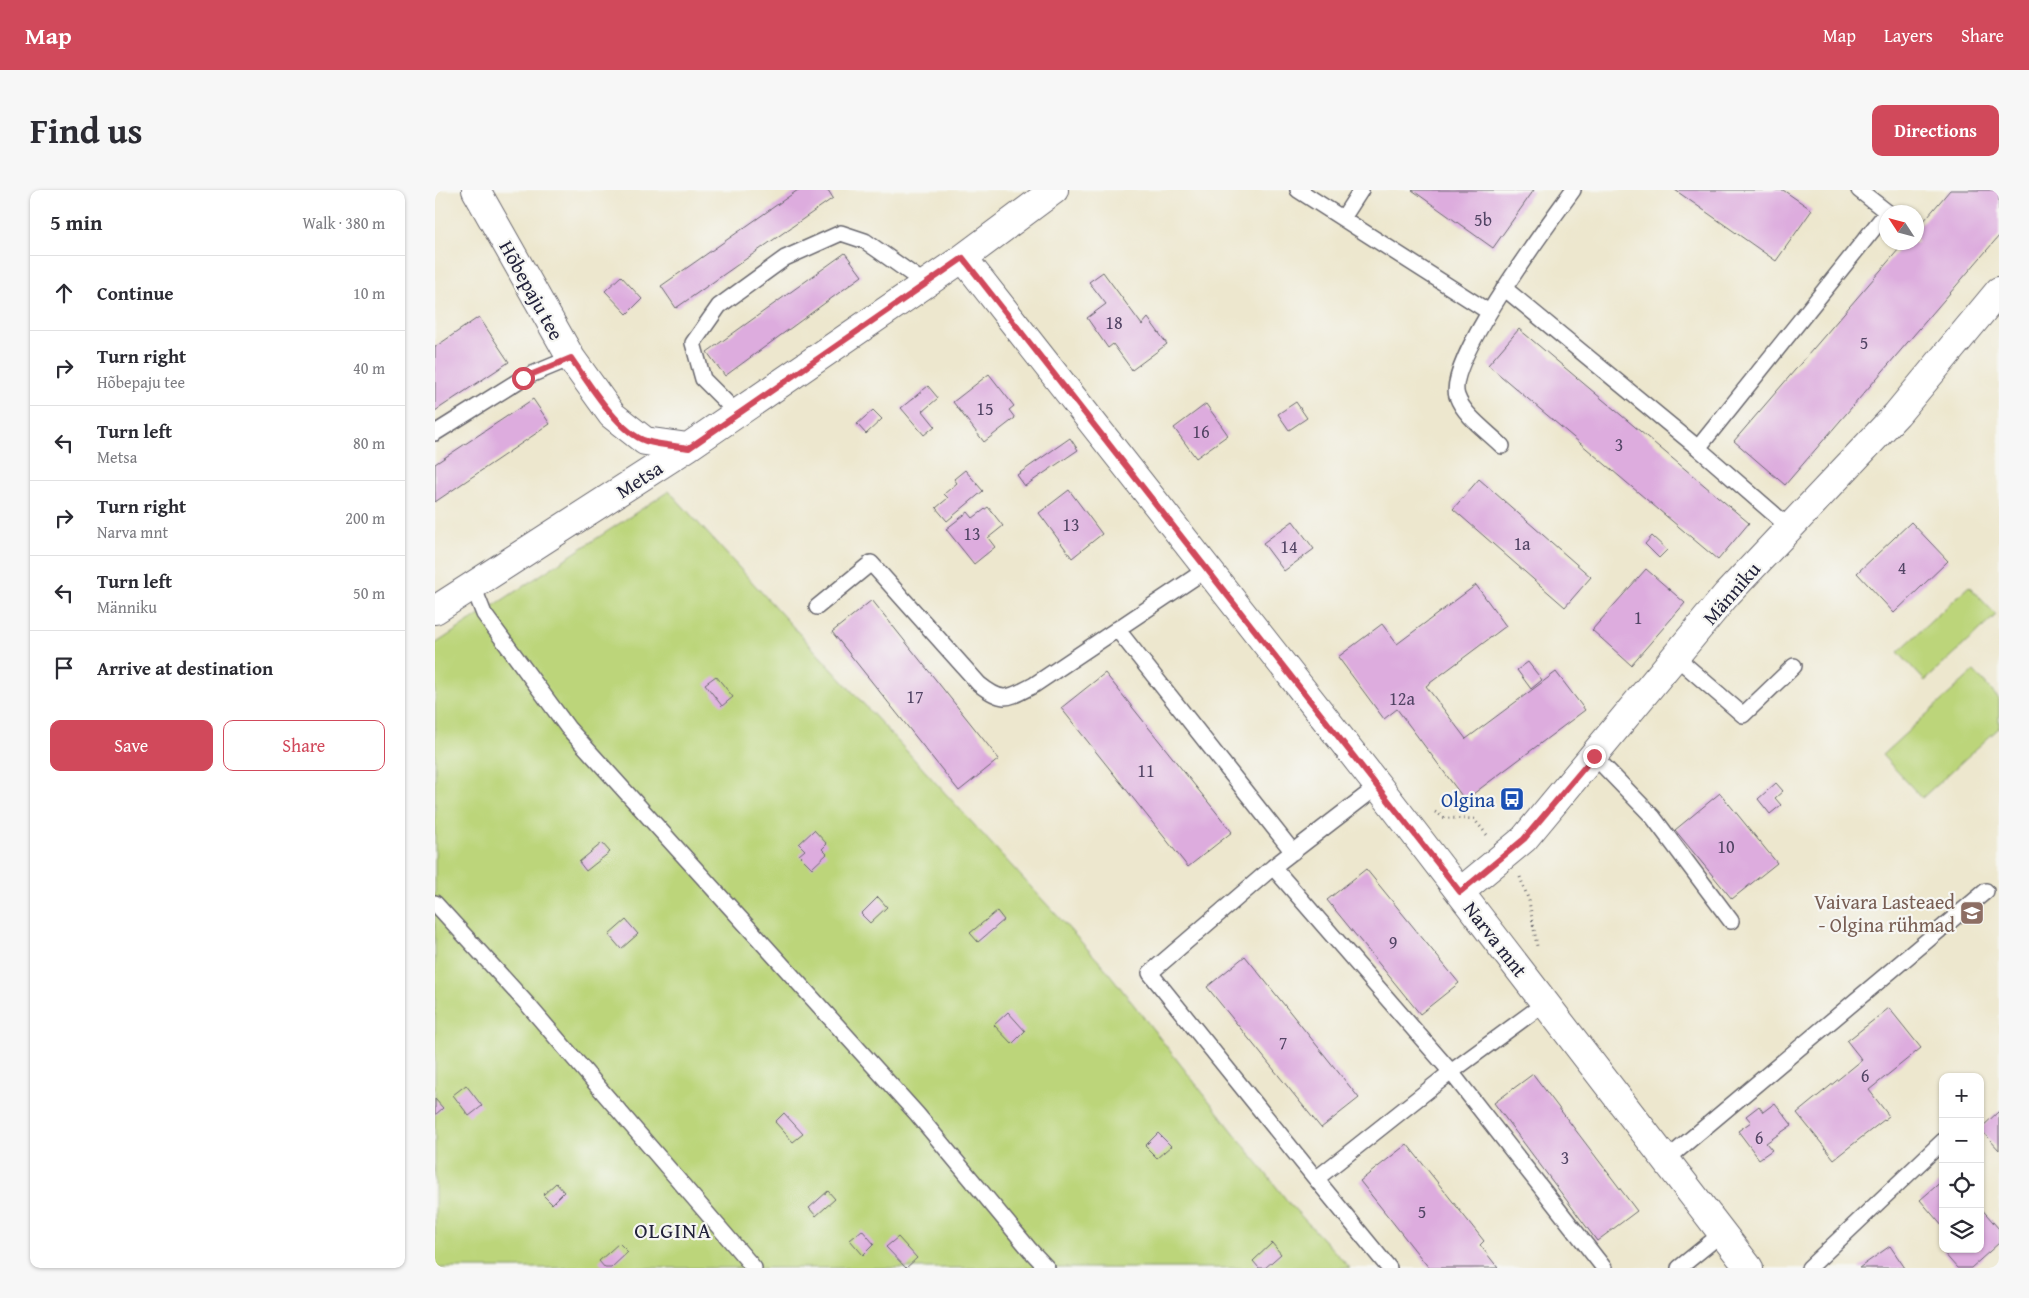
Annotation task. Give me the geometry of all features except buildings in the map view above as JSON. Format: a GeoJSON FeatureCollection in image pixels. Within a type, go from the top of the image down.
{"type":"FeatureCollection","features":[{"type":"Feature","properties":{"kind":"street","name":"Hõbepaju tee"},"geometry":{"type":"LineString","coordinates":[[475,190],[571,358],[612,415],[627,429],[645,441],[689,448]]}},
{"type":"Feature","properties":{"kind":"street","name":"Metsa"},"geometry":{"type":"LineString","coordinates":[[435,610],[689,448],[963,258],[1054,190]]}},
{"type":"Feature","properties":{"kind":"street","name":"Narva mnt"},"geometry":{"type":"LineString","coordinates":[[963,258],[1378,786],[1749,1268]]}},
{"type":"Feature","properties":{"kind":"street","name":"Männiku"},"geometry":{"type":"LineString","coordinates":[[1460,892],[1524,839],[1727,594],[1897,414],[1999,291]]}},
{"type":"Feature","properties":{"kind":"lane"},"geometry":{"type":"LineString","coordinates":[[1298,190],[1489,312]]}},
{"type":"Feature","properties":{"kind":"lane"},"geometry":{"type":"LineString","coordinates":[[1343,218],[1361,190]]}},
{"type":"Feature","properties":{"kind":"lane"},"geometry":{"type":"LineString","coordinates":[[1502,446],[1464,409],[1456,394],[1457,377],[1489,312],[1573,190]]}},
{"type":"Feature","properties":{"kind":"lane"},"geometry":{"type":"LineString","coordinates":[[1698,448],[1887,212],[1859,190]]}},
{"type":"Feature","properties":{"kind":"lane"},"geometry":{"type":"LineString","coordinates":[[737,413],[703,379],[693,343],[719,306],[785,258],[841,233],[865,240],[926,284]]}},
{"type":"Feature","properties":{"kind":"lane"},"geometry":{"type":"LineString","coordinates":[[1504,288],[1698,448],[1790,528]]}},
{"type":"Feature","properties":{"kind":"lane"},"geometry":{"type":"LineString","coordinates":[[435,433],[523,378],[571,358]]}},
{"type":"Feature","properties":{"kind":"lane"},"geometry":{"type":"LineString","coordinates":[[817,607],[871,563],[979,684],[994,695],[1008,698],[1034,685],[1207,569]]}},
{"type":"Feature","properties":{"kind":"lane"},"geometry":{"type":"LineString","coordinates":[[473,586],[483,614],[568,728],[917,1114],[1047,1268]]}},
{"type":"Feature","properties":{"kind":"lane"},"geometry":{"type":"LineString","coordinates":[[1117,629],[1293,852]]}},
{"type":"Feature","properties":{"kind":"lane"},"geometry":{"type":"LineString","coordinates":[[1676,657],[1743,715],[1794,666]]}},
{"type":"Feature","properties":{"kind":"lane"},"geometry":{"type":"LineString","coordinates":[[1594,756],[1653,817],[1731,921]]}},
{"type":"Feature","properties":{"kind":"lane"},"geometry":{"type":"LineString","coordinates":[[1378,786],[1273,867],[1150,973],[1386,1267]]}},
{"type":"Feature","properties":{"kind":"lane"},"geometry":{"type":"LineString","coordinates":[[1273,867],[1451,1072],[1604,1268]]}},
{"type":"Feature","properties":{"kind":"lane"},"geometry":{"type":"LineString","coordinates":[[1667,1160],[1986,891]]}},
{"type":"Feature","properties":{"kind":"lane"},"geometry":{"type":"LineString","coordinates":[[435,903],[528,1005],[754,1268]]}},
{"type":"Feature","properties":{"kind":"lane"},"geometry":{"type":"LineString","coordinates":[[1316,1179],[1451,1072],[1545,1003]]}},
{"type":"Feature","properties":{"kind":"lane"},"geometry":{"type":"LineString","coordinates":[[1809,1268],[1939,1145]]}},
{"type":"Feature","properties":{"kind":"lane"},"geometry":{"type":"LineString","coordinates":[[1679,1268],[1721,1234]]}},
{"type":"Feature","properties":{"kind":"green space"},"geometry":{"type":"Polygon","coordinates":[[[669,491],[1105,968],[1289,1203],[1350,1268],[435,1268],[435,644],[669,491]]]}},
{"type":"Feature","properties":{"kind":"green space"},"geometry":{"type":"Polygon","coordinates":[[[1969,586],[1996,615],[1925,681],[1898,652],[1969,586]]]}},
{"type":"Feature","properties":{"kind":"green space"},"geometry":{"type":"Polygon","coordinates":[[[1974,671],[1999,699],[1999,728],[1922,798],[1882,755],[1974,671]]]}},
{"type":"Feature","properties":{"kind":"place","name":"Olgina"},"geometry":{"type":"Point","coordinates":[1512,799]}},
{"type":"Feature","properties":{"kind":"place","name":"Vaivara Lasteaed - Olgina rühmad"},"geometry":{"type":"Point","coordinates":[1972,913]}},
{"type":"Feature","properties":{"kind":"district","name":"OLGINA"},"geometry":{"type":"Point","coordinates":[673,1230]}},
{"type":"Feature","properties":{"kind":"route"},"geometry":{"type":"LineString","coordinates":[[523,378],[571,358],[612,415],[627,429],[645,441],[689,448],[963,258],[1460,892],[1524,839],[1594,756]]}}]}
